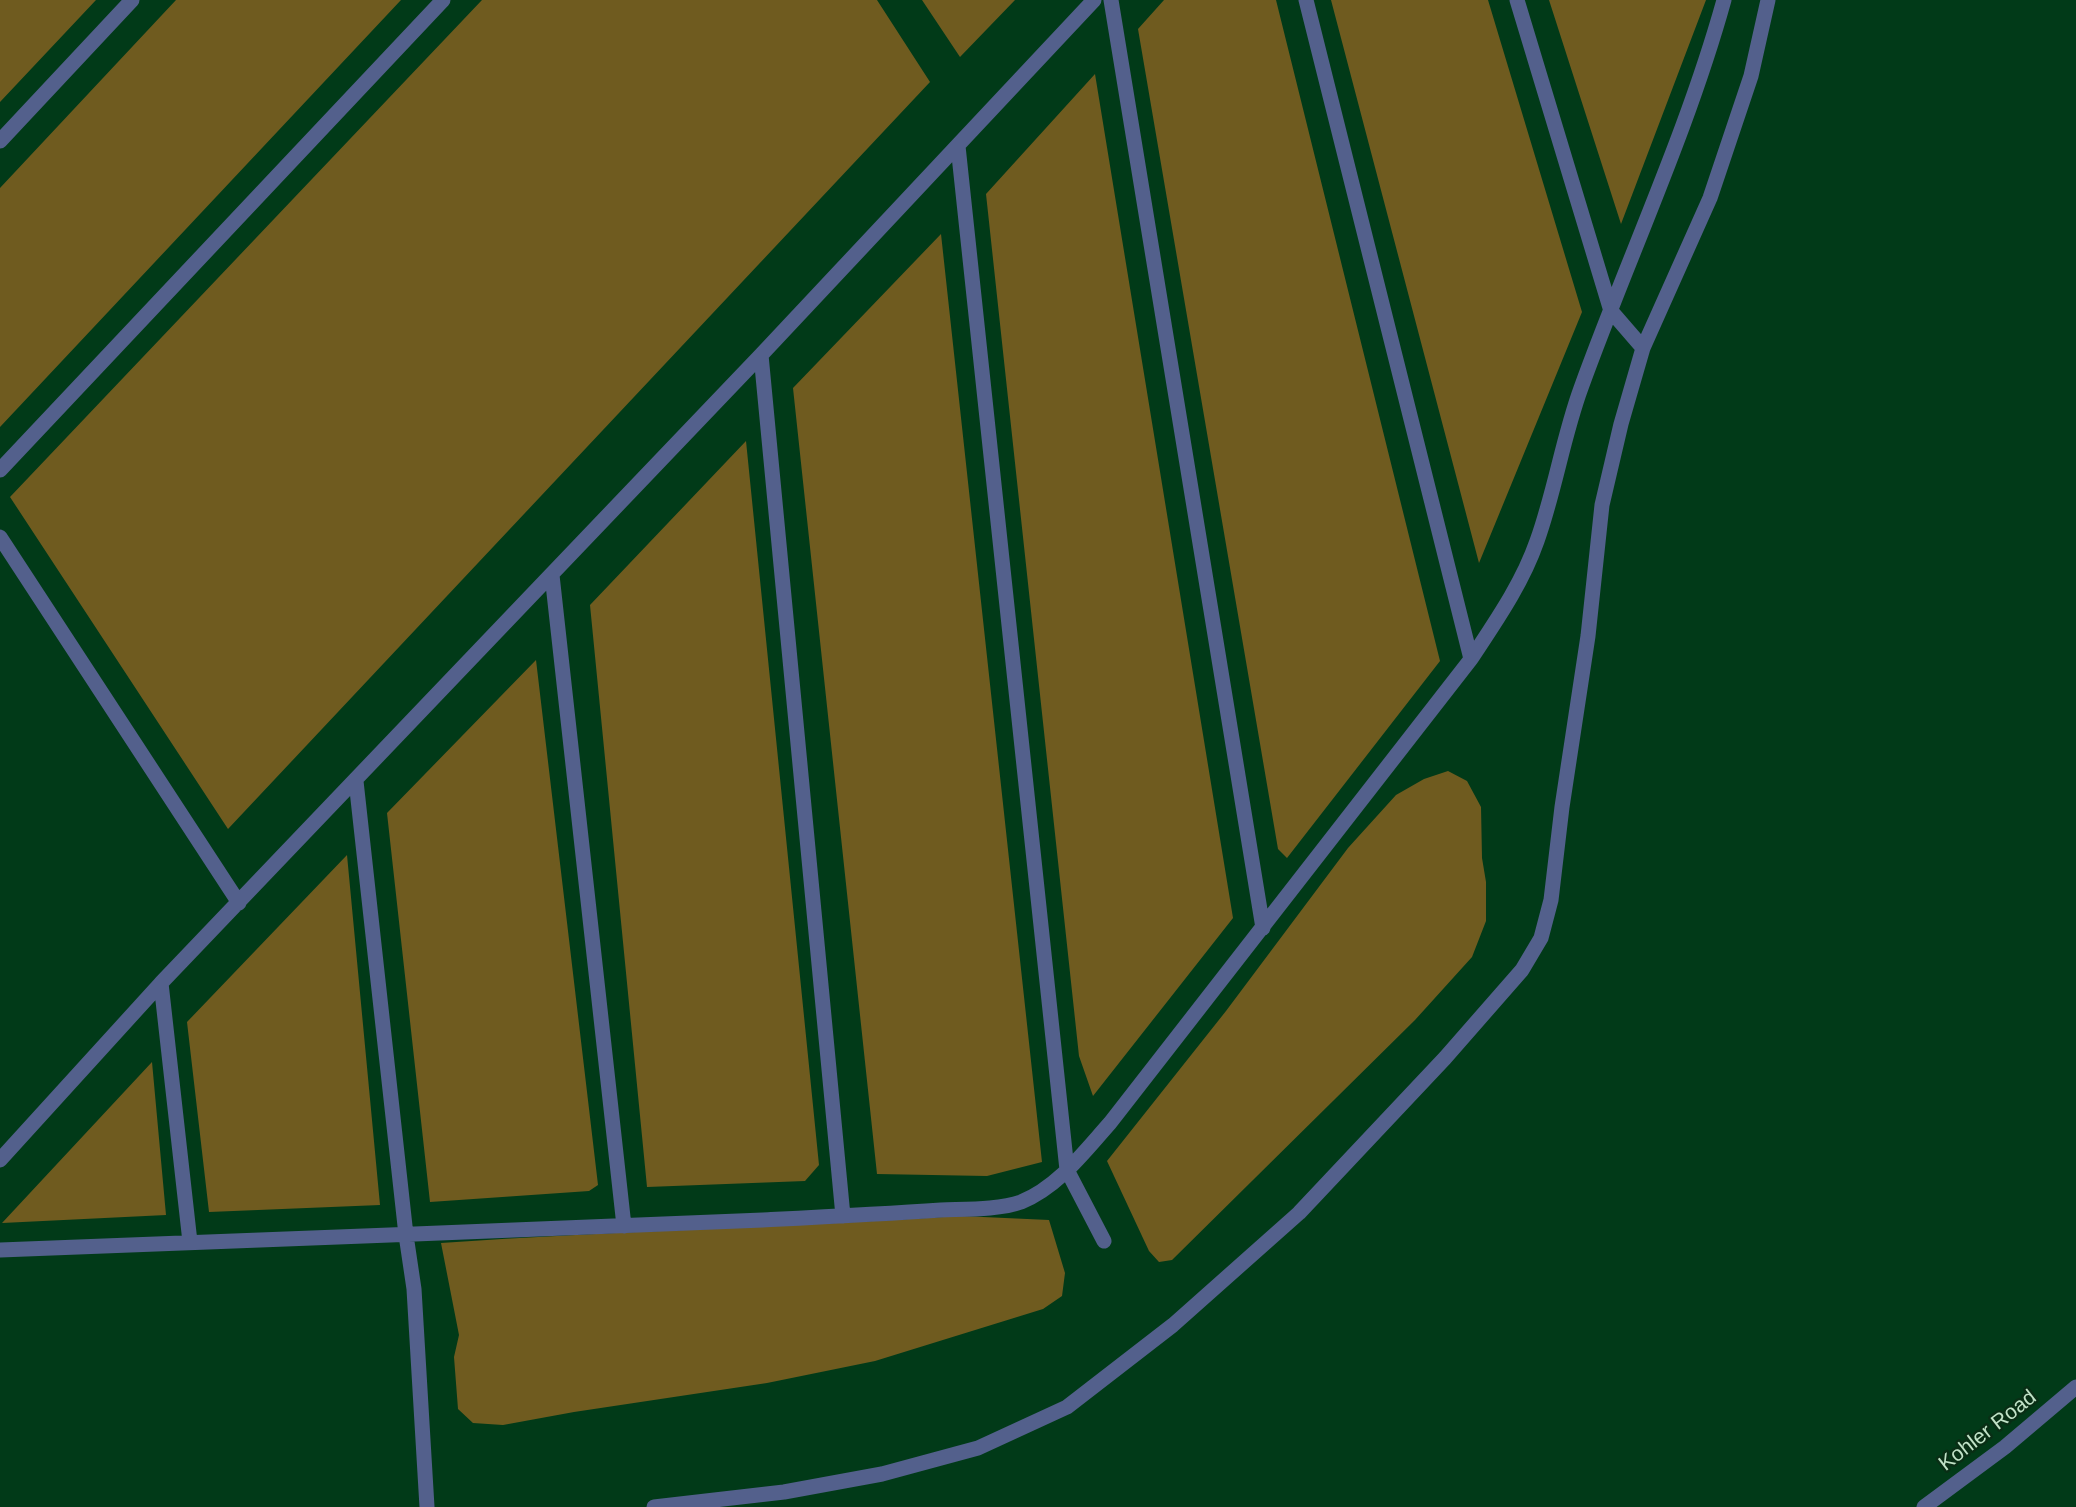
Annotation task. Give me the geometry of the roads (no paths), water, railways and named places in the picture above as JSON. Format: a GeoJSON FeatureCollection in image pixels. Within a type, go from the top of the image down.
{"type":"FeatureCollection","features":[{"type":"Feature","properties":{"kind":"street"},"geometry":{"type":"LineString","coordinates":[[0,141],[132,0]]}},
{"type":"Feature","properties":{"kind":"street"},"geometry":{"type":"LineString","coordinates":[[0,470],[443,0]]}},
{"type":"Feature","properties":{"kind":"street"},"geometry":{"type":"LineString","coordinates":[[0,1160],[161,983],[761,355],[1094,0]]}},
{"type":"Feature","properties":{"kind":"street"},"geometry":{"type":"LineString","coordinates":[[1111,0],[1263,928]]}},
{"type":"Feature","properties":{"kind":"street"},"geometry":{"type":"LineString","coordinates":[[1306,0],[1471,659]]}},
{"type":"Feature","properties":{"kind":"street"},"geometry":{"type":"LineString","coordinates":[[1517,0],[1611,311],[1643,348]]}},
{"type":"Feature","properties":{"kind":"street"},"geometry":{"type":"LineString","coordinates":[[0,1250],[843,1216],[990,1207],[1018,1203],[1042,1192],[1067,1170],[1110,1123],[1471,659],[1513,595],[1537,541],[1580,389],[1664,177],[1708,58],[1724,0]]}},
{"type":"Feature","properties":{"kind":"street"},"geometry":{"type":"LineString","coordinates":[[654,1507],[784,1492],[882,1474],[978,1448],[1067,1407],[1173,1325],[1299,1213],[1445,1058],[1522,970],[1541,938],[1551,900],[1562,807],[1588,636],[1602,505],[1621,424],[1643,348],[1710,198],[1751,76],[1768,0]]}},
{"type":"Feature","properties":{"kind":"street"},"geometry":{"type":"LineString","coordinates":[[958,146],[1067,1170],[1104,1240]]}},
{"type":"Feature","properties":{"kind":"street"},"geometry":{"type":"LineString","coordinates":[[761,355],[843,1216]]}},
{"type":"Feature","properties":{"kind":"street"},"geometry":{"type":"LineString","coordinates":[[0,537],[239,903]]}},
{"type":"Feature","properties":{"kind":"street"},"geometry":{"type":"LineString","coordinates":[[552,575],[624,1226]]}},
{"type":"Feature","properties":{"kind":"street"},"geometry":{"type":"LineString","coordinates":[[356,781],[406,1235],[414,1289],[427,1507]]}},
{"type":"Feature","properties":{"kind":"street"},"geometry":{"type":"LineString","coordinates":[[161,983],[190,1242]]}},
{"type":"Feature","properties":{"kind":"street","name":"Kohler Road"},"geometry":{"type":"LineString","coordinates":[[1924,1507],[2005,1447],[2076,1387]]}}]}
